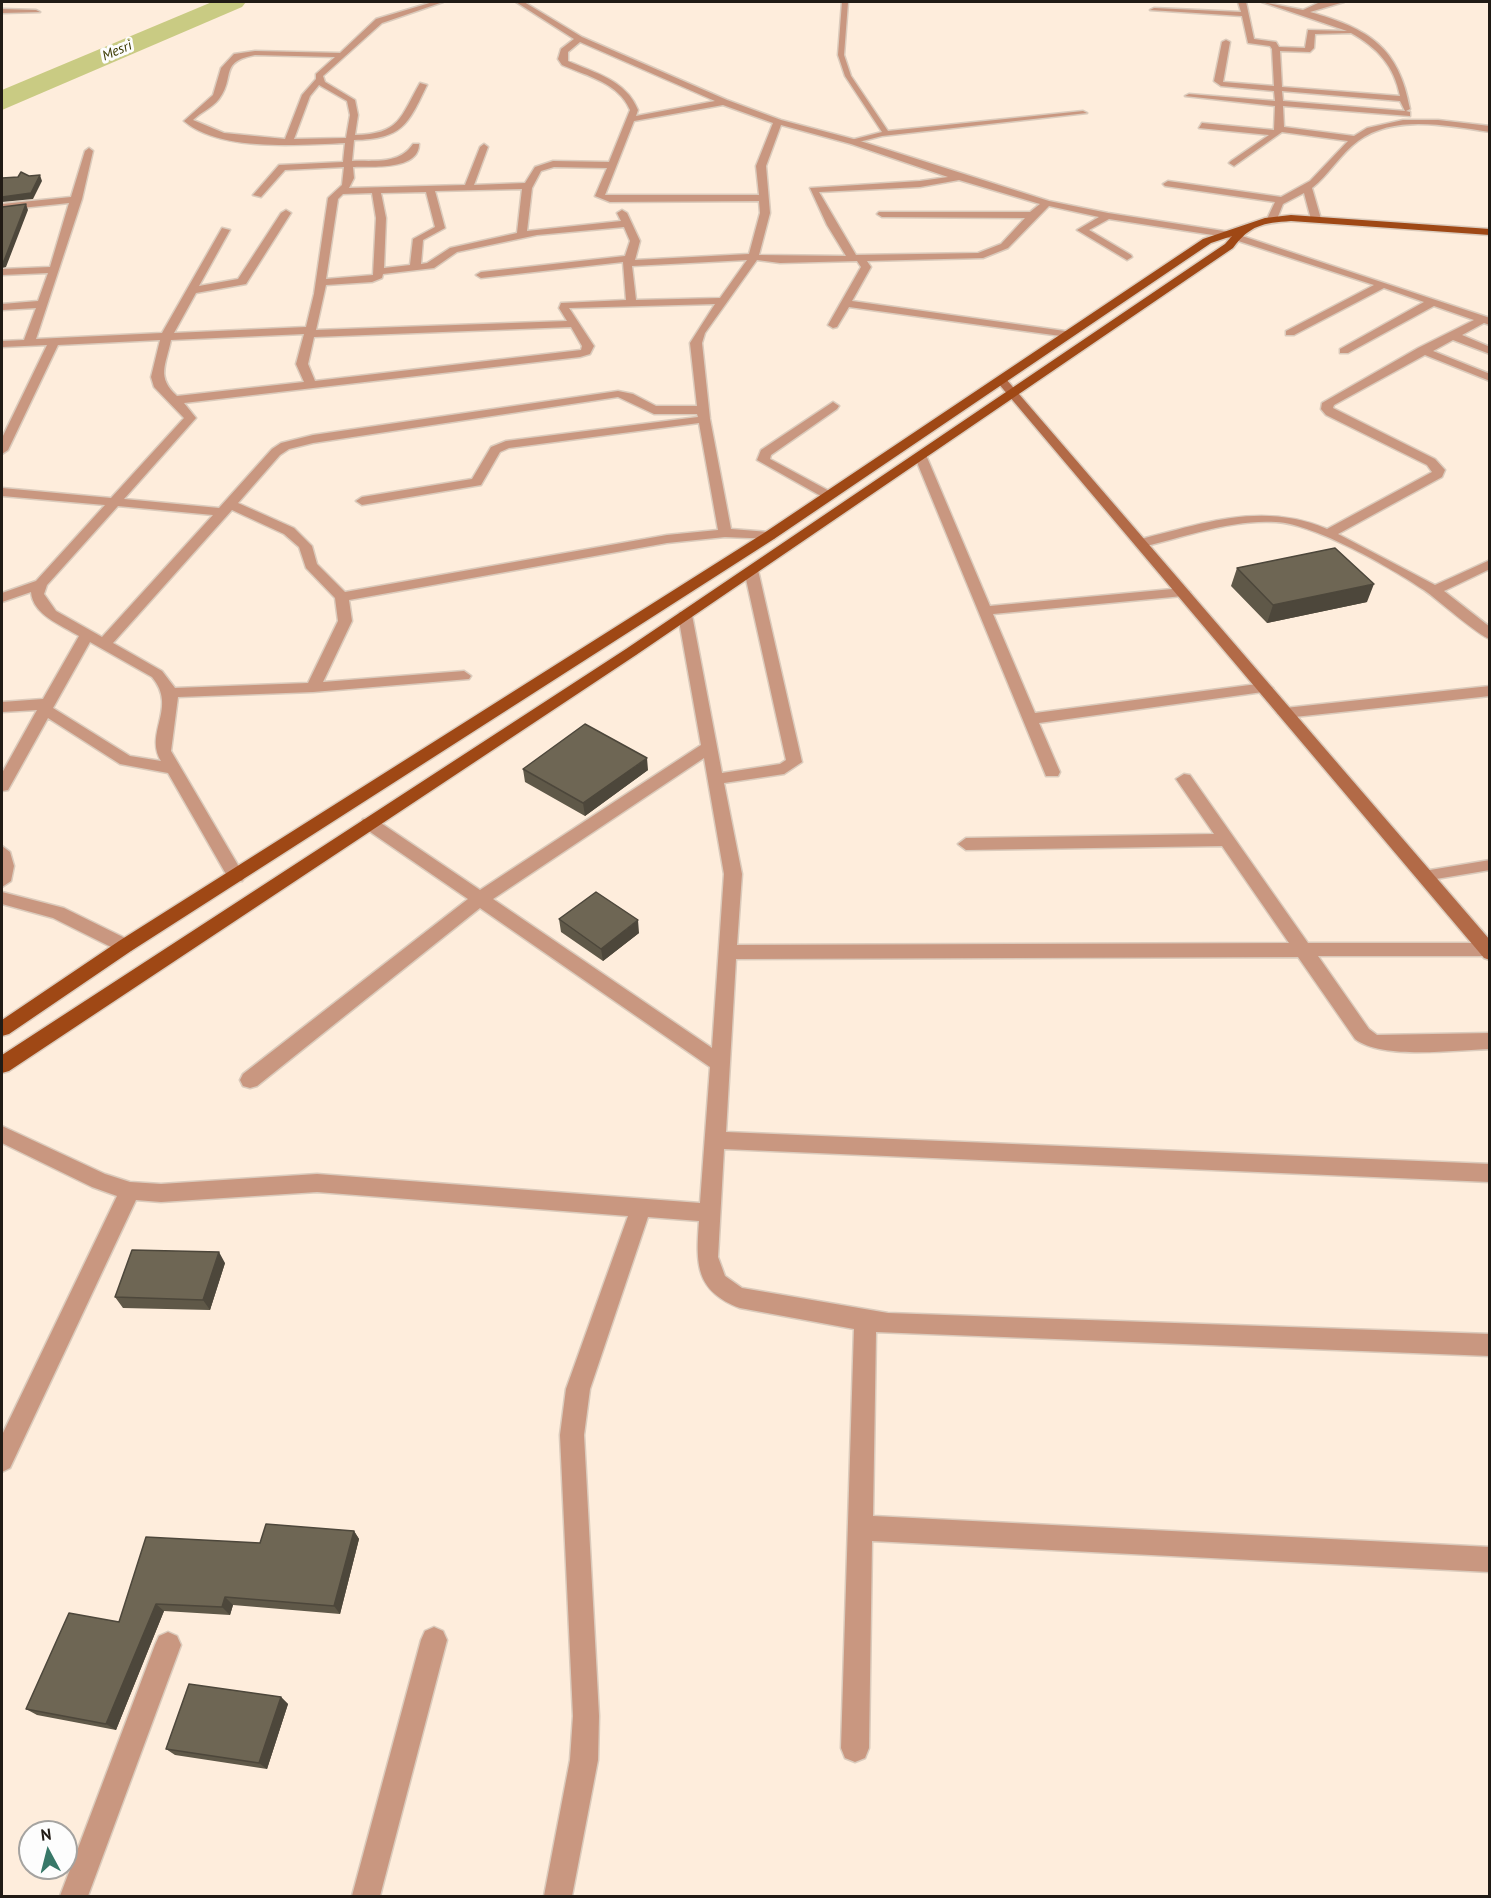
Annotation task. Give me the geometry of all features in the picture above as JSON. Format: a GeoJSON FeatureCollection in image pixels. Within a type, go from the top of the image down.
{"type":"FeatureCollection","features":[{"type":"Feature","properties":{"kind":"main road"},"geometry":{"type":"LineString","coordinates":[[2,1065],[685,615],[920,455],[1007,387],[1068,334],[1207,241],[1272,219],[1316,219],[1438,230],[1490,232]]}},
{"type":"Feature","properties":{"kind":"main road"},"geometry":{"type":"LineString","coordinates":[[1438,230],[1490,240]]}},
{"type":"Feature","properties":{"kind":"main road"},"geometry":{"type":"LineString","coordinates":[[2,1029],[125,946],[769,536],[828,496],[1007,387],[1229,246],[1235,233]]}},
{"type":"Feature","properties":{"kind":"street"},"geometry":{"type":"LineString","coordinates":[[289,141],[306,95],[319,81],[319,75],[379,21],[439,2]]}},
{"type":"Feature","properties":{"kind":"street"},"geometry":{"type":"LineString","coordinates":[[520,2],[579,39],[724,102],[778,122],[854,142],[958,177],[1047,203],[1108,216],[1235,233],[1486,321]]}},
{"type":"Feature","properties":{"kind":"street"},"geometry":{"type":"LineString","coordinates":[[1242,2],[1251,41],[1273,44],[1276,49],[1278,131]]}},
{"type":"Feature","properties":{"kind":"street"},"geometry":{"type":"LineString","coordinates":[[1265,2],[1344,26],[1391,61],[1399,76],[1407,114]]}},
{"type":"Feature","properties":{"kind":"street"},"geometry":{"type":"LineString","coordinates":[[1304,12],[1318,5],[1341,2]]}},
{"type":"Feature","properties":{"kind":"street"},"geometry":{"type":"LineString","coordinates":[[1154,10],[1245,14]]}},
{"type":"Feature","properties":{"kind":"street"},"geometry":{"type":"LineString","coordinates":[[2,11],[36,12]]}},
{"type":"Feature","properties":{"kind":"street"},"geometry":{"type":"LineString","coordinates":[[1276,49],[1307,50],[1310,48],[1311,32],[1353,33]]}},
{"type":"Feature","properties":{"kind":"street"},"geometry":{"type":"LineString","coordinates":[[579,39],[564,51],[562,59],[618,88],[633,104],[631,119],[600,196],[621,199],[764,198]]}},
{"type":"Feature","properties":{"kind":"street"},"geometry":{"type":"LineString","coordinates":[[1226,42],[1219,83],[1404,99]]}},
{"type":"Feature","properties":{"kind":"street"},"geometry":{"type":"LineString","coordinates":[[341,55],[248,53],[237,56],[221,74],[220,91],[217,96],[188,121],[216,133],[240,138],[289,141],[380,137],[402,123],[408,116],[423,85]]}},
{"type":"Feature","properties":{"kind":"street"},"geometry":{"type":"LineString","coordinates":[[311,385],[302,364],[320,282],[333,198],[341,191],[349,178],[348,163],[354,115],[351,100],[319,81]]}},
{"type":"Feature","properties":{"kind":"street"},"geometry":{"type":"LineString","coordinates":[[1189,96],[1407,114]]}},
{"type":"Feature","properties":{"kind":"street"},"geometry":{"type":"LineString","coordinates":[[631,119],[724,102]]}},
{"type":"Feature","properties":{"kind":"street"},"geometry":{"type":"LineString","coordinates":[[1397,124],[1407,114]]}},
{"type":"Feature","properties":{"kind":"street"},"geometry":{"type":"LineString","coordinates":[[1272,219],[1273,210],[1280,200],[1306,188],[1355,139],[1379,127],[1418,120],[1490,129]]}},
{"type":"Feature","properties":{"kind":"street"},"geometry":{"type":"LineString","coordinates":[[724,533],[703,414],[696,343],[700,333],[752,260],[765,213],[761,166],[778,122]]}},
{"type":"Feature","properties":{"kind":"street"},"geometry":{"type":"LineString","coordinates":[[1202,126],[1355,139]]}},
{"type":"Feature","properties":{"kind":"street"},"geometry":{"type":"LineString","coordinates":[[1234,163],[1278,131]]}},
{"type":"Feature","properties":{"kind":"street"},"geometry":{"type":"LineString","coordinates":[[258,195],[282,167],[397,162],[411,154],[416,146]]}},
{"type":"Feature","properties":{"kind":"street"},"geometry":{"type":"LineString","coordinates":[[468,188],[484,147]]}},
{"type":"Feature","properties":{"kind":"street"},"geometry":{"type":"LineString","coordinates":[[28,342],[54,270],[89,151]]}},
{"type":"Feature","properties":{"kind":"street"},"geometry":{"type":"LineString","coordinates":[[522,235],[528,186],[538,169],[547,165],[612,165]]}},
{"type":"Feature","properties":{"kind":"street"},"geometry":{"type":"LineString","coordinates":[[832,325],[866,267],[832,225],[813,190],[920,184],[958,177]]}},
{"type":"Feature","properties":{"kind":"street"},"geometry":{"type":"LineString","coordinates":[[1168,184],[1280,200]]}},
{"type":"Feature","properties":{"kind":"street"},"geometry":{"type":"LineString","coordinates":[[341,191],[528,186]]}},
{"type":"Feature","properties":{"kind":"street"},"geometry":{"type":"LineString","coordinates":[[1306,188],[1316,219]]}},
{"type":"Feature","properties":{"kind":"street"},"geometry":{"type":"LineString","coordinates":[[415,269],[418,239],[440,228],[430,189]]}},
{"type":"Feature","properties":{"kind":"street"},"geometry":{"type":"LineString","coordinates":[[320,282],[372,279],[378,276],[381,218],[376,190]]}},
{"type":"Feature","properties":{"kind":"street"},"geometry":{"type":"LineString","coordinates":[[2,207],[76,198]]}},
{"type":"Feature","properties":{"kind":"street"},"geometry":{"type":"LineString","coordinates":[[621,199],[625,224],[635,241],[630,260],[631,302]]}},
{"type":"Feature","properties":{"kind":"street"},"geometry":{"type":"LineString","coordinates":[[481,275],[630,260],[962,257],[993,253],[1017,237],[1031,215],[1047,203]]}},
{"type":"Feature","properties":{"kind":"street"},"geometry":{"type":"LineString","coordinates":[[194,290],[242,282],[286,213]]}},
{"type":"Feature","properties":{"kind":"street"},"geometry":{"type":"LineString","coordinates":[[882,214],[1031,215]]}},
{"type":"Feature","properties":{"kind":"street"},"geometry":{"type":"LineString","coordinates":[[1108,216],[1082,230],[1127,257]]}},
{"type":"Feature","properties":{"kind":"street"},"geometry":{"type":"LineString","coordinates":[[378,272],[430,266],[454,250],[522,235],[625,224]]}},
{"type":"Feature","properties":{"kind":"street"},"geometry":{"type":"LineString","coordinates":[[225,230],[172,329],[158,382],[190,418],[41,584],[37,594],[41,604],[51,614],[157,674],[171,693],[163,751],[236,877]]}},
{"type":"Feature","properties":{"kind":"street"},"geometry":{"type":"LineString","coordinates":[[2,272],[54,270]]}},
{"type":"Feature","properties":{"kind":"street"},"geometry":{"type":"LineString","coordinates":[[1290,333],[1383,284]]}},
{"type":"Feature","properties":{"kind":"street"},"geometry":{"type":"LineString","coordinates":[[175,400],[580,354],[586,352],[588,346],[564,308],[565,305],[723,301]]}},
{"type":"Feature","properties":{"kind":"street"},"geometry":{"type":"LineString","coordinates":[[1344,351],[1433,302]]}},
{"type":"Feature","properties":{"kind":"street"},"geometry":{"type":"LineString","coordinates":[[846,303],[1068,334]]}},
{"type":"Feature","properties":{"kind":"street"},"geometry":{"type":"LineString","coordinates":[[2,307],[42,304]]}},
{"type":"Feature","properties":{"kind":"street"},"geometry":{"type":"LineString","coordinates":[[1327,534],[1438,474],[1439,470],[1431,462],[1330,412],[1326,406],[1422,350],[1486,321]]}},
{"type":"Feature","properties":{"kind":"street"},"geometry":{"type":"LineString","coordinates":[[2,344],[172,329],[310,332],[575,324]]}},
{"type":"Feature","properties":{"kind":"street"},"geometry":{"type":"LineString","coordinates":[[1451,335],[1490,351]]}},
{"type":"Feature","properties":{"kind":"street"},"geometry":{"type":"LineString","coordinates":[[2,450],[55,340]]}},
{"type":"Feature","properties":{"kind":"street"},"geometry":{"type":"LineString","coordinates":[[1422,350],[1490,378]]}},
{"type":"Feature","properties":{"kind":"street"},"geometry":{"type":"LineString","coordinates":[[1007,387],[1488,951]]}},
{"type":"Feature","properties":{"kind":"street"},"geometry":{"type":"LineString","coordinates":[[104,644],[276,452],[299,442],[618,394],[629,396],[654,410],[703,414]]}},
{"type":"Feature","properties":{"kind":"street"},"geometry":{"type":"LineString","coordinates":[[828,496],[763,460],[765,453],[833,406]]}},
{"type":"Feature","properties":{"kind":"street"},"geometry":{"type":"LineString","coordinates":[[362,501],[477,482],[495,450],[506,445],[703,414]]}},
{"type":"Feature","properties":{"kind":"street"},"geometry":{"type":"LineString","coordinates":[[920,455],[1052,771]]}},
{"type":"Feature","properties":{"kind":"street"},"geometry":{"type":"LineString","coordinates":[[2,492],[117,502],[227,508],[289,531],[304,546],[311,565],[342,597],[345,621],[313,687]]}},
{"type":"Feature","properties":{"kind":"street"},"geometry":{"type":"LineString","coordinates":[[1142,543],[1261,518],[1295,521],[1410,573],[1436,590],[1490,636]]}},
{"type":"Feature","properties":{"kind":"street"},"geometry":{"type":"LineString","coordinates":[[342,597],[626,545],[724,533],[769,536]]}},
{"type":"Feature","properties":{"kind":"street"},"geometry":{"type":"LineString","coordinates":[[1436,590],[1490,564]]}},
{"type":"Feature","properties":{"kind":"street"},"geometry":{"type":"LineString","coordinates":[[716,779],[784,769],[795,762],[751,570]]}},
{"type":"Feature","properties":{"kind":"street"},"geometry":{"type":"LineString","coordinates":[[2,598],[41,584]]}},
{"type":"Feature","properties":{"kind":"street"},"geometry":{"type":"LineString","coordinates":[[985,611],[1183,592]]}},
{"type":"Feature","properties":{"kind":"street"},"geometry":{"type":"LineString","coordinates":[[685,615],[733,874],[707,1257],[711,1275],[722,1290],[740,1298],[865,1321],[1490,1345]]}},
{"type":"Feature","properties":{"kind":"street"},"geometry":{"type":"LineString","coordinates":[[2,786],[87,634]]}},
{"type":"Feature","properties":{"kind":"street"},"geometry":{"type":"LineString","coordinates":[[171,693],[313,687],[464,676]]}},
{"type":"Feature","properties":{"kind":"street"},"geometry":{"type":"LineString","coordinates":[[1031,719],[1265,688]]}},
{"type":"Feature","properties":{"kind":"street"},"geometry":{"type":"LineString","coordinates":[[1285,713],[1490,691]]}},
{"type":"Feature","properties":{"kind":"street"},"geometry":{"type":"LineString","coordinates":[[2,707],[46,707],[126,760],[173,769]]}},
{"type":"Feature","properties":{"kind":"street"},"geometry":{"type":"LineString","coordinates":[[250,1080],[480,900],[710,746]]}},
{"type":"Feature","properties":{"kind":"street"},"geometry":{"type":"LineString","coordinates":[[1184,779],[1362,1034],[1371,1041],[1393,1044],[1490,1041]]}},
{"type":"Feature","properties":{"kind":"street"},"geometry":{"type":"LineString","coordinates":[[369,824],[720,1064]]}},
{"type":"Feature","properties":{"kind":"street"},"geometry":{"type":"LineString","coordinates":[[966,844],[1226,840]]}},
{"type":"Feature","properties":{"kind":"street"},"geometry":{"type":"LineString","coordinates":[[2,852],[5,866],[2,881]]}},
{"type":"Feature","properties":{"kind":"street"},"geometry":{"type":"LineString","coordinates":[[2,898],[57,913],[125,946]]}},
{"type":"Feature","properties":{"kind":"street"},"geometry":{"type":"LineString","coordinates":[[728,952],[1301,949],[1488,951]]}},
{"type":"Feature","properties":{"kind":"street"},"geometry":{"type":"LineString","coordinates":[[2,1134],[99,1181],[130,1191],[162,1193],[287,1183],[317,1184],[710,1213]]}},
{"type":"Feature","properties":{"kind":"street"},"geometry":{"type":"LineString","coordinates":[[715,1140],[1490,1173]]}},
{"type":"Feature","properties":{"kind":"street"},"geometry":{"type":"LineString","coordinates":[[2,1460],[130,1191]]}},
{"type":"Feature","properties":{"kind":"street"},"geometry":{"type":"LineString","coordinates":[[558,1896],[584,1760],[585,1727],[572,1436],[573,1411],[578,1389],[641,1208]]}},
{"type":"Feature","properties":{"kind":"street"},"geometry":{"type":"LineString","coordinates":[[855,1748],[865,1321]]}},
{"type":"Feature","properties":{"kind":"street"},"geometry":{"type":"LineString","coordinates":[[860,1528],[1490,1560]]}},
{"type":"Feature","properties":{"kind":"street"},"geometry":{"type":"LineString","coordinates":[[366,1896],[434,1640]]}},
{"type":"Feature","properties":{"kind":"street"},"geometry":{"type":"LineString","coordinates":[[74,1896],[168,1645]]}},
{"type":"Feature","properties":{"kind":"lane"},"geometry":{"type":"LineString","coordinates":[[845,2],[841,55],[848,76],[886,133]]}},
{"type":"Feature","properties":{"kind":"lane"},"geometry":{"type":"LineString","coordinates":[[854,142],[865,137],[886,133],[1083,113]]}},
{"type":"Feature","properties":{"kind":"lane"},"geometry":{"type":"LineString","coordinates":[[1424,876],[1490,865]]}},
{"type":"Feature","properties":{"kind":"building"},"geometry":{"type":"Polygon","coordinates":[[[21,172],[29,176],[40,175],[31,193],[2,197],[2,178],[18,177],[21,172]]]}},
{"type":"Feature","properties":{"kind":"building"},"geometry":{"type":"Polygon","coordinates":[[[26,204],[4,261],[2,262],[2,207],[26,204]]]}},
{"type":"Feature","properties":{"kind":"building"},"geometry":{"type":"Polygon","coordinates":[[[1335,548],[1374,584],[1273,605],[1237,568],[1335,548]]]}},
{"type":"Feature","properties":{"kind":"building"},"geometry":{"type":"Polygon","coordinates":[[[585,724],[647,758],[583,803],[523,769],[585,724]]]}},
{"type":"Feature","properties":{"kind":"building"},"geometry":{"type":"Polygon","coordinates":[[[596,892],[638,920],[601,949],[559,919],[596,892]]]}},
{"type":"Feature","properties":{"kind":"building"},"geometry":{"type":"Polygon","coordinates":[[[132,1250],[219,1252],[203,1300],[115,1297],[132,1250]]]}},
{"type":"Feature","properties":{"kind":"building"},"geometry":{"type":"Polygon","coordinates":[[[266,1524],[354,1531],[334,1606],[225,1597],[222,1607],[156,1604],[106,1724],[26,1709],[69,1613],[119,1622],[146,1537],[260,1543],[266,1524]]]}},
{"type":"Feature","properties":{"kind":"building"},"geometry":{"type":"Polygon","coordinates":[[[189,1684],[281,1697],[259,1763],[166,1749],[189,1684]]]}},
{"type":"Feature","properties":{"kind":"waterway","name":"Mesri"},"geometry":{"type":"LineString","coordinates":[[2,101],[233,2]]}}]}
